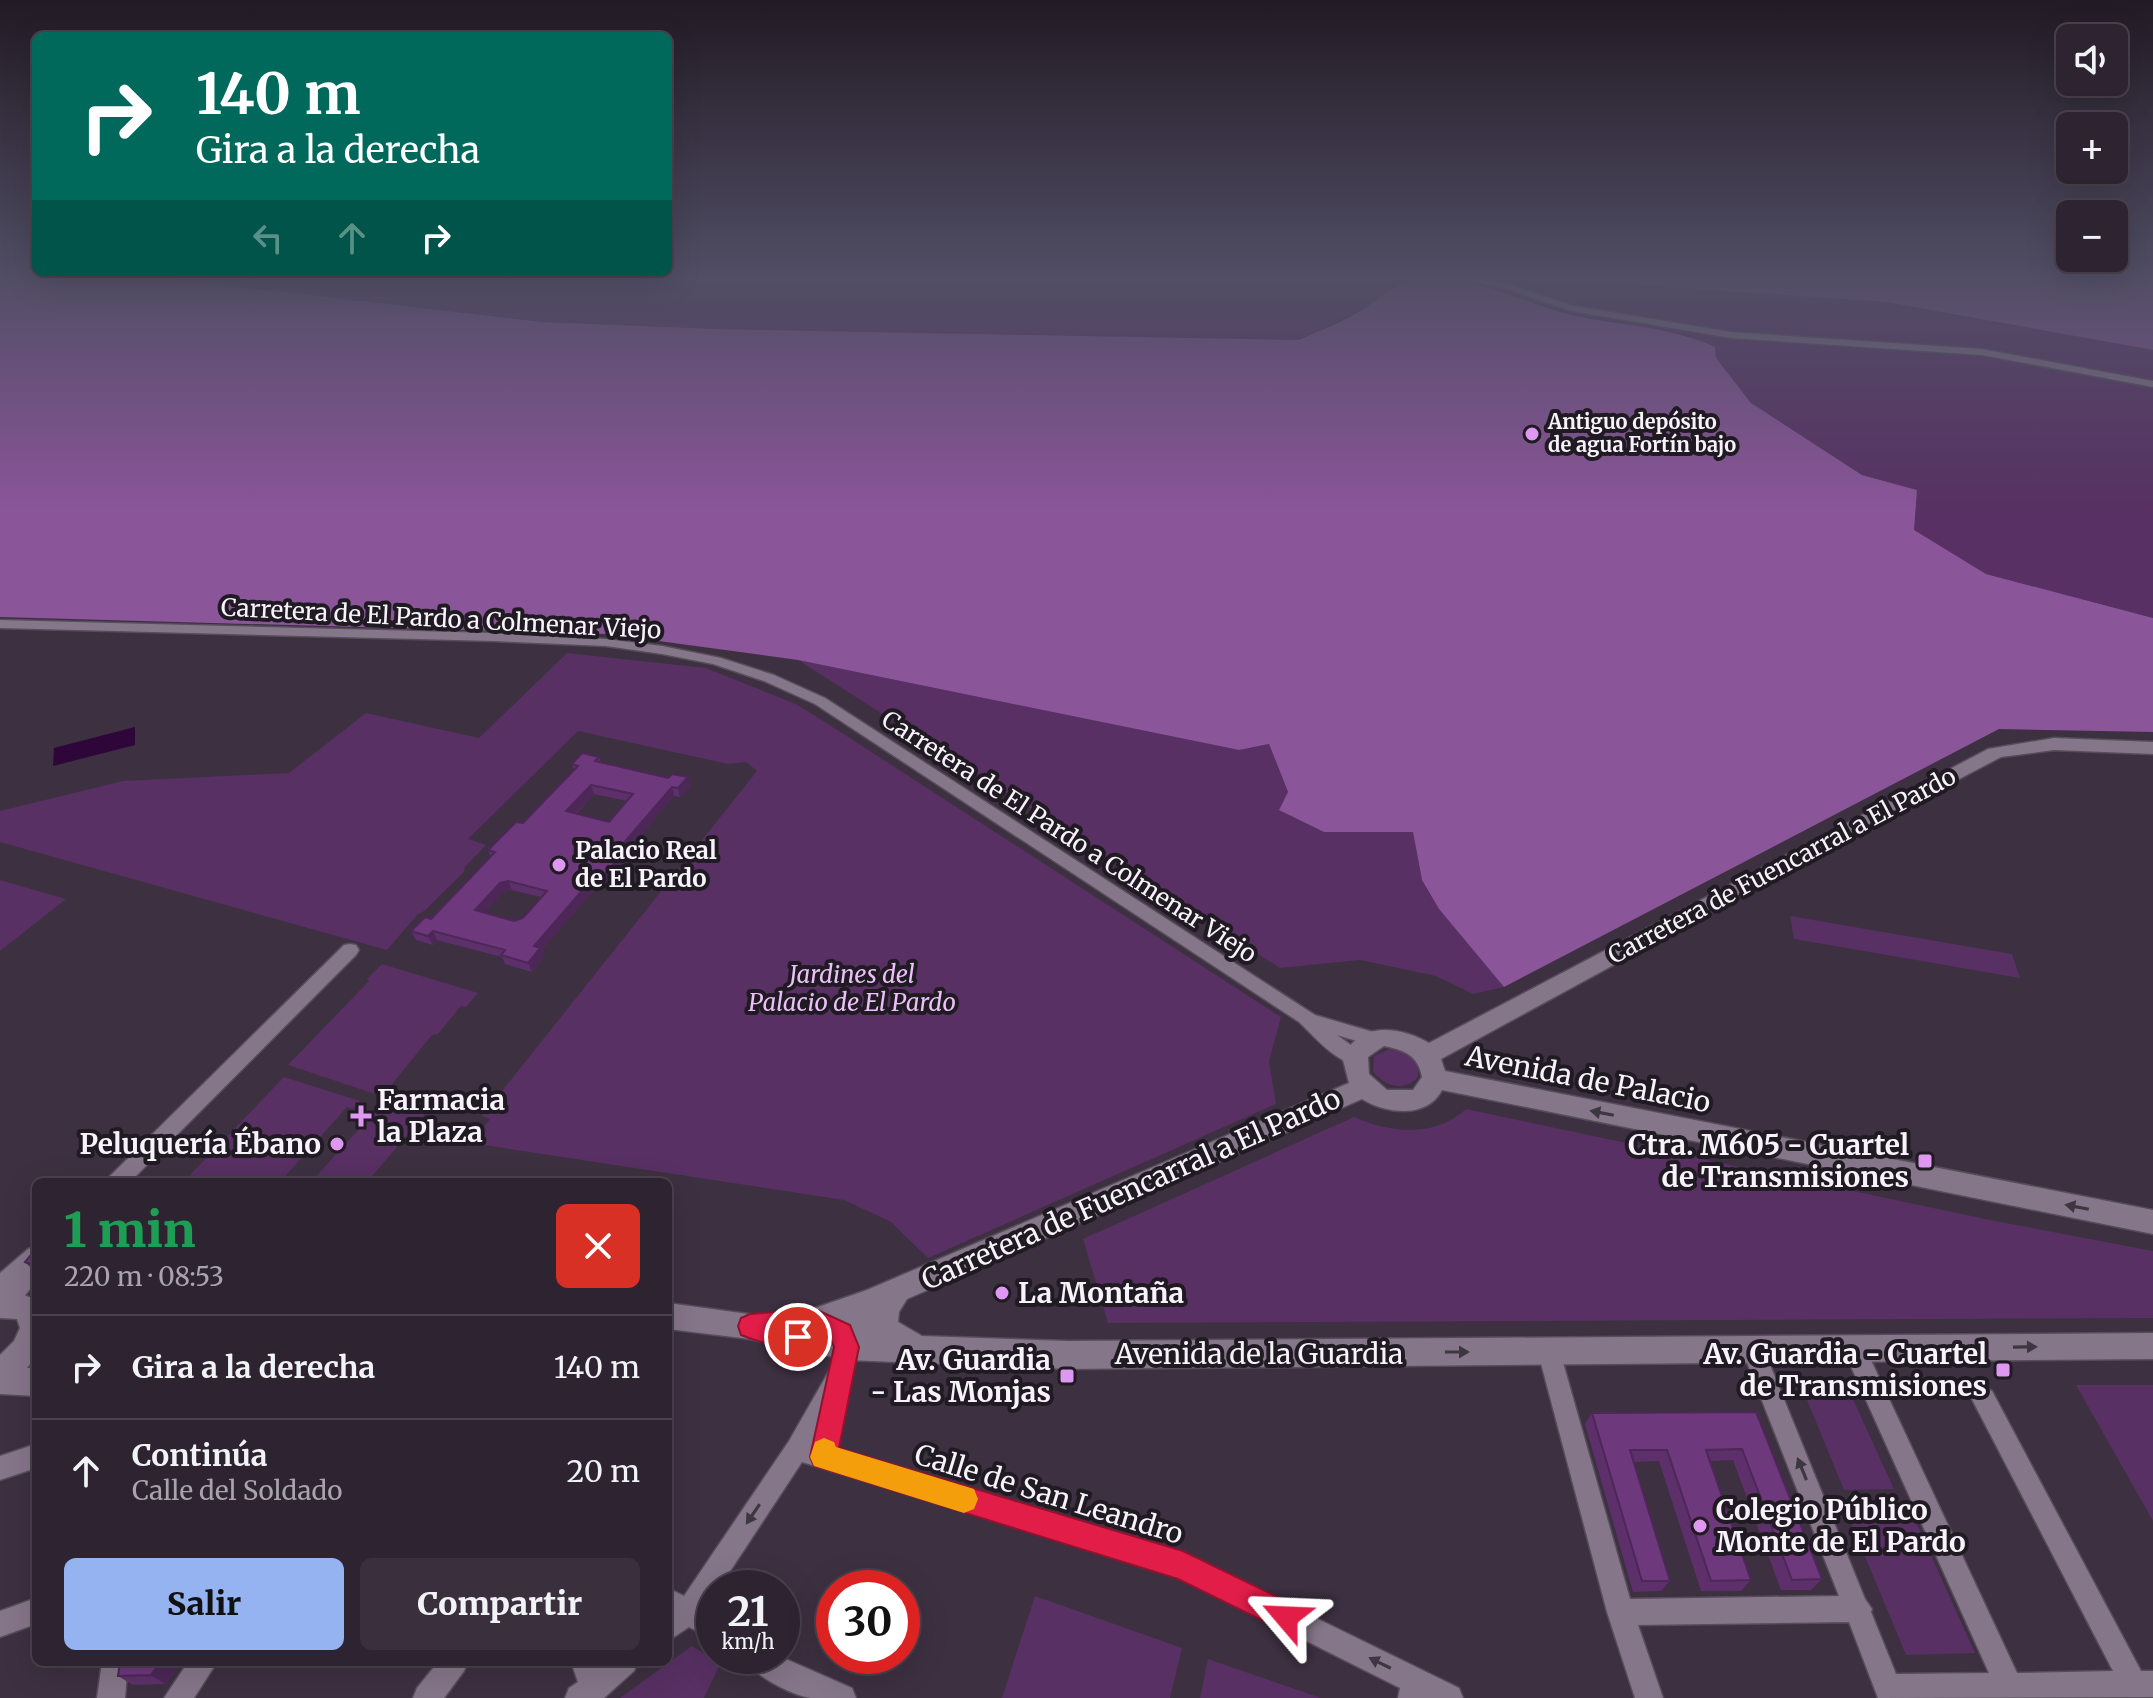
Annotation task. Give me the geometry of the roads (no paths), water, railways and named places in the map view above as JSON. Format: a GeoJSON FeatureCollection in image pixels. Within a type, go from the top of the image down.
{"type":"FeatureCollection","features":[{"type":"Feature","properties":{"kind":"street"},"geometry":{"type":"LineString","coordinates":[[1994,354],[2153,384]]}},
{"type":"Feature","properties":{"kind":"street","name":"Carretera de El Pardo a Colmenar Viejo"},"geometry":{"type":"LineString","coordinates":[[4,627],[519,639],[632,646],[728,663],[781,680],[820,701],[1305,1017]]}},
{"type":"Feature","properties":{"kind":"street","name":"Carretera de Fuencarral a El Pardo"},"geometry":{"type":"LineString","coordinates":[[1432,1067],[1821,843],[1995,753],[2016,747],[2062,744],[2153,748]]}},
{"type":"Feature","properties":{"kind":"street"},"geometry":{"type":"LineString","coordinates":[[121,1178],[350,950]]}},
{"type":"Feature","properties":{"kind":"street"},"geometry":{"type":"LineString","coordinates":[[1305,1017],[1333,1029],[1373,1039],[1403,1039],[1432,1067],[1424,1096],[1410,1101],[1387,1100],[1365,1087],[1355,1072],[1355,1058],[1363,1045],[1373,1039]]}},
{"type":"Feature","properties":{"kind":"street"},"geometry":{"type":"LineString","coordinates":[[1305,1017],[1341,1050],[1355,1058]]}},
{"type":"Feature","properties":{"kind":"street","name":"Avenida de Palacio"},"geometry":{"type":"LineString","coordinates":[[1432,1067],[2153,1222]]}},
{"type":"Feature","properties":{"kind":"street","name":"Carretera de Fuencarral a El Pardo"},"geometry":{"type":"LineString","coordinates":[[750,1326],[815,1321],[885,1296],[1365,1087]]}},
{"type":"Feature","properties":{"kind":"street"},"geometry":{"type":"LineString","coordinates":[[1,1299],[32,1261]]}},
{"type":"Feature","properties":{"kind":"street"},"geometry":{"type":"LineString","coordinates":[[1,1299],[32,1270]]}},
{"type":"Feature","properties":{"kind":"street"},"geometry":{"type":"LineString","coordinates":[[824,1457],[847,1347],[885,1296]]}},
{"type":"Feature","properties":{"kind":"street","name":"Carretera de Fuencarral a El Pardo"},"geometry":{"type":"LineString","coordinates":[[885,1296],[887,1304],[883,1317],[885,1329],[891,1338],[931,1352]]}},
{"type":"Feature","properties":{"kind":"street"},"geometry":{"type":"LineString","coordinates":[[1,1299],[28,1310],[32,1315]]}},
{"type":"Feature","properties":{"kind":"street","name":"Avenida de la Guardia"},"geometry":{"type":"LineString","coordinates":[[672,1316],[750,1326],[847,1347],[931,1352],[1083,1355],[2153,1346]]}},
{"type":"Feature","properties":{"kind":"street"},"geometry":{"type":"LineString","coordinates":[[815,1321],[841,1333],[847,1347]]}},
{"type":"Feature","properties":{"kind":"street"},"geometry":{"type":"LineString","coordinates":[[0,1378],[24,1351],[32,1333]]}},
{"type":"Feature","properties":{"kind":"street"},"geometry":{"type":"LineString","coordinates":[[1854,1349],[2009,1686]]}},
{"type":"Feature","properties":{"kind":"street"},"geometry":{"type":"LineString","coordinates":[[1753,1350],[1890,1693],[2009,1686],[2143,1684],[1984,1399]]}},
{"type":"Feature","properties":{"kind":"street"},"geometry":{"type":"LineString","coordinates":[[1549,1352],[1620,1612],[1649,1698]]}},
{"type":"Feature","properties":{"kind":"street"},"geometry":{"type":"LineString","coordinates":[[696,1621],[675,1614],[797,1449],[839,1375]]}},
{"type":"Feature","properties":{"kind":"street"},"geometry":{"type":"LineString","coordinates":[[0,1378],[32,1382]]}},
{"type":"Feature","properties":{"kind":"street","name":"Calle de San Leandro"},"geometry":{"type":"LineString","coordinates":[[797,1449],[1183,1566],[1413,1689],[1449,1698]]}},
{"type":"Feature","properties":{"kind":"street"},"geometry":{"type":"LineString","coordinates":[[0,1468],[32,1457]]}},
{"type":"Feature","properties":{"kind":"street"},"geometry":{"type":"LineString","coordinates":[[1620,1612],[1859,1609]]}},
{"type":"Feature","properties":{"kind":"street"},"geometry":{"type":"LineString","coordinates":[[0,1624],[32,1612]]}},
{"type":"Feature","properties":{"kind":"street"},"geometry":{"type":"LineString","coordinates":[[111,1698],[115,1666]]}},
{"type":"Feature","properties":{"kind":"street"},"geometry":{"type":"LineString","coordinates":[[178,1698],[201,1666]]}},
{"type":"Feature","properties":{"kind":"street"},"geometry":{"type":"LineString","coordinates":[[427,1698],[452,1666]]}},
{"type":"Feature","properties":{"kind":"street"},"geometry":{"type":"LineString","coordinates":[[584,1666],[586,1693]]}},
{"type":"Feature","properties":{"kind":"street"},"geometry":{"type":"LineString","coordinates":[[586,1693],[620,1666]]}},
{"type":"Feature","properties":{"kind":"street"},"geometry":{"type":"LineString","coordinates":[[785,1674],[842,1698]]}},
{"type":"Feature","properties":{"kind":"place","name":"Antiguo depósito de agua Fortín bajo"},"geometry":{"type":"Point","coordinates":[1532,434]}},
{"type":"Feature","properties":{"kind":"place","name":"Palacio Real de El Pardo"},"geometry":{"type":"Point","coordinates":[559,865]}},
{"type":"Feature","properties":{"kind":"place","name":"Farmacia la Plaza"},"geometry":{"type":"Point","coordinates":[361,1116]}},
{"type":"Feature","properties":{"kind":"place","name":"Peluquería Ébano"},"geometry":{"type":"Point","coordinates":[337,1144]}},
{"type":"Feature","properties":{"kind":"place","name":"Ctra. M605 - Cuartel de Transmisiones"},"geometry":{"type":"Point","coordinates":[1925,1161]}},
{"type":"Feature","properties":{"kind":"place","name":"La Montaña"},"geometry":{"type":"Point","coordinates":[1002,1293]}},
{"type":"Feature","properties":{"kind":"place","name":"Av. Guardia - Cuartel de Transmisiones"},"geometry":{"type":"Point","coordinates":[2003,1370]}},
{"type":"Feature","properties":{"kind":"place","name":"Av. Guardia - Las Monjas"},"geometry":{"type":"Point","coordinates":[1067,1376]}},
{"type":"Feature","properties":{"kind":"place","name":"Colegio Público Monte de El Pardo"},"geometry":{"type":"Point","coordinates":[1700,1526]}},
{"type":"Feature","properties":{"kind":"park label","name":"Jardines del Palacio de El Pardo"},"geometry":{"type":"Point","coordinates":[852,989]}}]}
